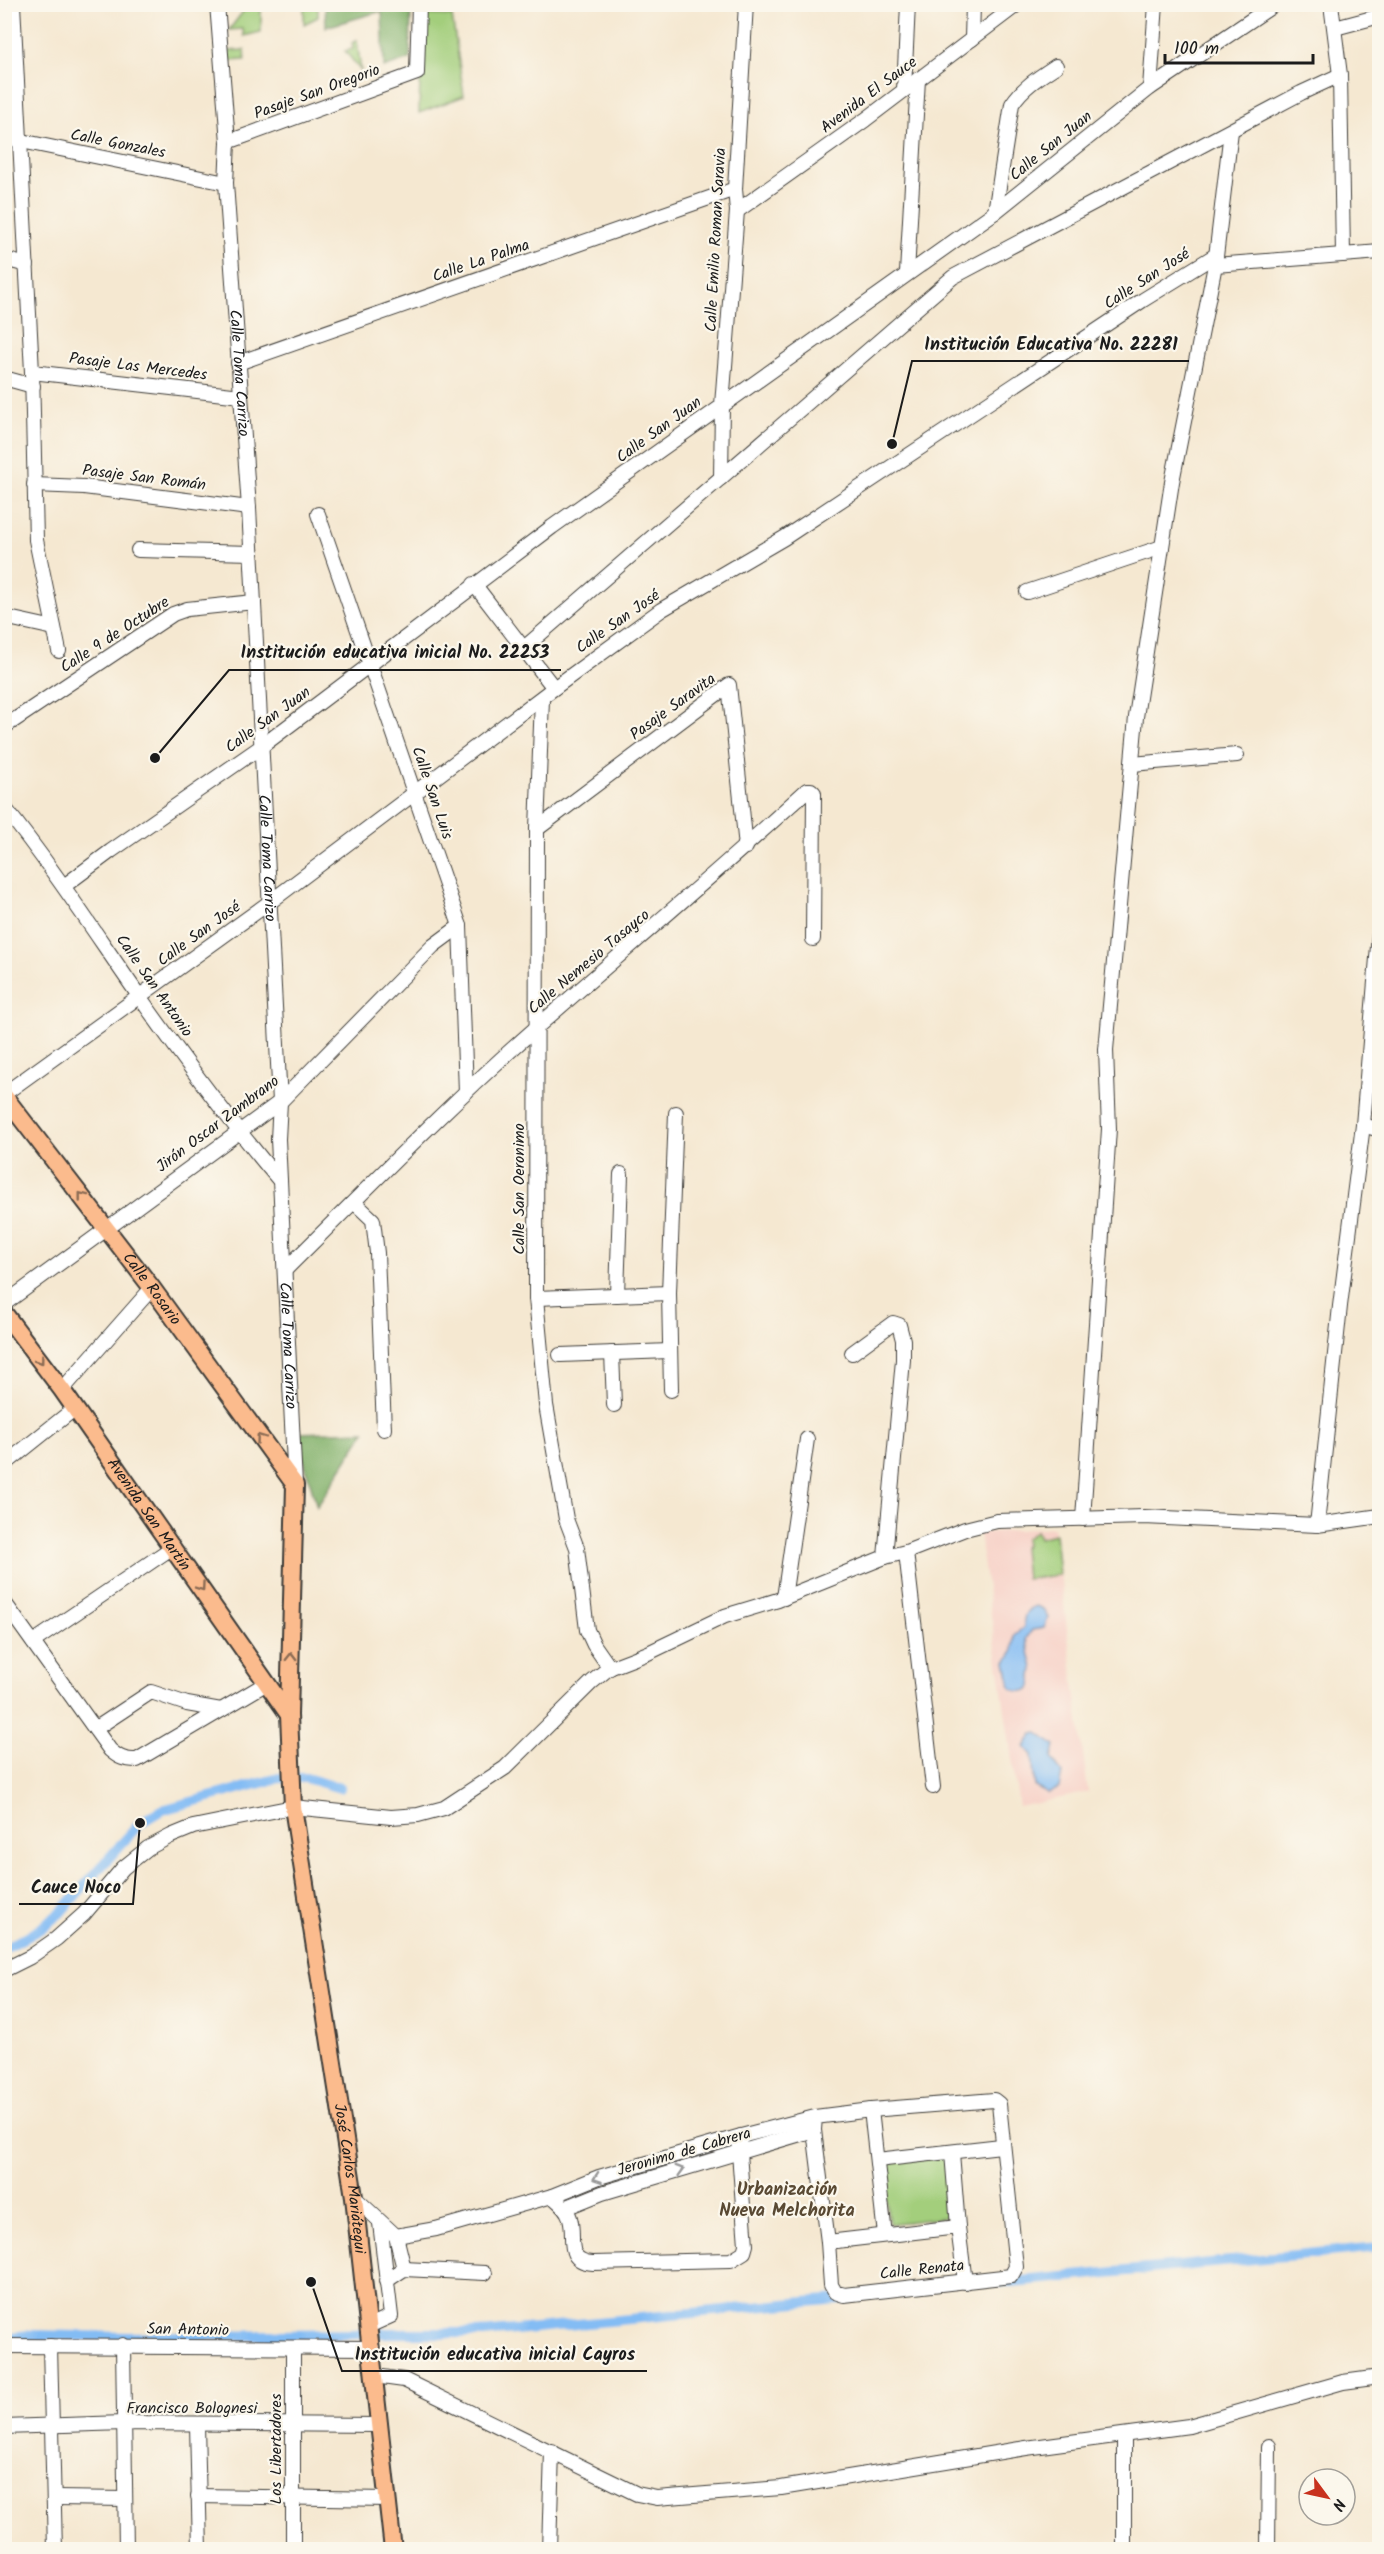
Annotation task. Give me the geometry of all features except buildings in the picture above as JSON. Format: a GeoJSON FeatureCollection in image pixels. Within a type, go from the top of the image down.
{"type":"FeatureCollection","features":[{"type":"Feature","properties":{"kind":"main road","name":"Calle Rosario"},"geometry":{"type":"LineString","coordinates":[[4,1095],[152,1288],[295,1485]]}},
{"type":"Feature","properties":{"kind":"main road","name":"Avenida San Martín"},"geometry":{"type":"LineString","coordinates":[[4,1313],[62,1390],[290,1715]]}},
{"type":"Feature","properties":{"kind":"main road","name":"Calle Toma Carrizo"},"geometry":{"type":"LineString","coordinates":[[290,1715],[295,1485]]}},
{"type":"Feature","properties":{"kind":"main road","name":"José Carlos Mariátegui"},"geometry":{"type":"LineString","coordinates":[[290,1715],[293,1792],[354,2197],[393,2550]]}},
{"type":"Feature","properties":{"kind":"street"},"geometry":{"type":"LineString","coordinates":[[13,4],[33,379],[36,540],[59,651]]}},
{"type":"Feature","properties":{"kind":"street","name":"Calle Toma Carrizo"},"geometry":{"type":"LineString","coordinates":[[218,4],[228,142],[226,183],[252,553],[280,1102],[278,1139],[295,1485]]}},
{"type":"Feature","properties":{"kind":"street","name":"Pasaje San Oregorio"},"geometry":{"type":"LineString","coordinates":[[228,142],[417,73],[419,4]]}},
{"type":"Feature","properties":{"kind":"street","name":"Calle Emilio Roman Saravia"},"geometry":{"type":"LineString","coordinates":[[721,478],[722,405],[737,211],[735,189],[746,4]]}},
{"type":"Feature","properties":{"kind":"street"},"geometry":{"type":"LineString","coordinates":[[904,90],[908,4]]}},
{"type":"Feature","properties":{"kind":"street"},"geometry":{"type":"LineString","coordinates":[[972,39],[973,4]]}},
{"type":"Feature","properties":{"kind":"street","name":"Avenida El Sauce"},"geometry":{"type":"LineString","coordinates":[[737,211],[1018,4]]}},
{"type":"Feature","properties":{"kind":"street"},"geometry":{"type":"LineString","coordinates":[[1150,88],[1156,4]]}},
{"type":"Feature","properties":{"kind":"street","name":"Calle San Juan"},"geometry":{"type":"LineString","coordinates":[[64,886],[262,746],[371,665],[474,584],[995,212],[1150,88],[1275,4]]}},
{"type":"Feature","properties":{"kind":"street"},"geometry":{"type":"LineString","coordinates":[[1331,4],[1340,75],[1343,255]]}},
{"type":"Feature","properties":{"kind":"street"},"geometry":{"type":"LineString","coordinates":[[1335,28],[1380,16]]}},
{"type":"Feature","properties":{"kind":"street"},"geometry":{"type":"LineString","coordinates":[[995,212],[1012,104],[1034,80],[1056,66]]}},
{"type":"Feature","properties":{"kind":"street"},"geometry":{"type":"LineString","coordinates":[[524,648],[953,277],[1301,93],[1340,75]]}},
{"type":"Feature","properties":{"kind":"street"},"geometry":{"type":"LineString","coordinates":[[907,273],[918,79]]}},
{"type":"Feature","properties":{"kind":"street"},"geometry":{"type":"LineString","coordinates":[[1083,1519],[1109,1129],[1106,1050],[1136,717],[1172,482],[1216,260],[1231,131]]}},
{"type":"Feature","properties":{"kind":"street","name":"Calle Gonzales"},"geometry":{"type":"LineString","coordinates":[[4,136],[226,183]]}},
{"type":"Feature","properties":{"kind":"street","name":"Calle La Palma"},"geometry":{"type":"LineString","coordinates":[[238,363],[735,189]]}},
{"type":"Feature","properties":{"kind":"street"},"geometry":{"type":"LineString","coordinates":[[1216,260],[1380,252]]}},
{"type":"Feature","properties":{"kind":"street"},"geometry":{"type":"LineString","coordinates":[[4,259],[27,265]]}},
{"type":"Feature","properties":{"kind":"street","name":"Calle San José"},"geometry":{"type":"LineString","coordinates":[[4,1095],[270,902],[554,688],[662,610],[784,538],[1143,300],[1216,260]]}},
{"type":"Feature","properties":{"kind":"street","name":"Pasaje Las Mercedes"},"geometry":{"type":"LineString","coordinates":[[4,378],[241,396]]}},
{"type":"Feature","properties":{"kind":"street","name":"Pasaje San Román"},"geometry":{"type":"LineString","coordinates":[[34,485],[84,487],[249,508]]}},
{"type":"Feature","properties":{"kind":"street","name":"Calle San Luis"},"geometry":{"type":"LineString","coordinates":[[318,514],[460,926],[466,1092]]}},
{"type":"Feature","properties":{"kind":"street"},"geometry":{"type":"LineString","coordinates":[[1027,592],[1162,547]]}},
{"type":"Feature","properties":{"kind":"street"},"geometry":{"type":"LineString","coordinates":[[138,550],[252,553]]}},
{"type":"Feature","properties":{"kind":"street"},"geometry":{"type":"LineString","coordinates":[[474,584],[554,688]]}},
{"type":"Feature","properties":{"kind":"street","name":"Calle 9 de Octubre"},"geometry":{"type":"LineString","coordinates":[[4,727],[173,614],[187,609],[254,603]]}},
{"type":"Feature","properties":{"kind":"street"},"geometry":{"type":"LineString","coordinates":[[4,617],[54,628]]}},
{"type":"Feature","properties":{"kind":"street","name":"Pasaje Saravita"},"geometry":{"type":"LineString","coordinates":[[537,829],[729,685],[746,847]]}},
{"type":"Feature","properties":{"kind":"street","name":"Calle San Oeronimo"},"geometry":{"type":"LineString","coordinates":[[542,699],[537,829],[536,1298],[546,1405],[566,1519],[577,1548],[586,1630],[610,1668]]}},
{"type":"Feature","properties":{"kind":"street"},"geometry":{"type":"LineString","coordinates":[[1132,764],[1237,755]]}},
{"type":"Feature","properties":{"kind":"street","name":"Calle Nemesio Tasayco"},"geometry":{"type":"LineString","coordinates":[[285,1270],[466,1092],[537,1027],[746,847],[807,790],[814,793],[813,939]]}},
{"type":"Feature","properties":{"kind":"street","name":"Calle San Antonio"},"geometry":{"type":"LineString","coordinates":[[4,807],[64,886],[140,997],[238,1132],[280,1181]]}},
{"type":"Feature","properties":{"kind":"street"},"geometry":{"type":"LineString","coordinates":[[1317,1525],[1340,1306],[1364,1125],[1380,922]]}},
{"type":"Feature","properties":{"kind":"street","name":"Jirón Oscar Zambrano"},"geometry":{"type":"LineString","coordinates":[[4,1304],[106,1227],[280,1102],[433,945],[460,926]]}},
{"type":"Feature","properties":{"kind":"street"},"geometry":{"type":"LineString","coordinates":[[671,1390],[669,1293],[676,1113]]}},
{"type":"Feature","properties":{"kind":"street"},"geometry":{"type":"LineString","coordinates":[[1364,1125],[1380,1130]]}},
{"type":"Feature","properties":{"kind":"street"},"geometry":{"type":"LineString","coordinates":[[617,1295],[621,1174]]}},
{"type":"Feature","properties":{"kind":"street"},"geometry":{"type":"LineString","coordinates":[[354,1202],[373,1220],[377,1253],[384,1429]]}},
{"type":"Feature","properties":{"kind":"street"},"geometry":{"type":"LineString","coordinates":[[62,1390],[152,1288]]}},
{"type":"Feature","properties":{"kind":"street"},"geometry":{"type":"LineString","coordinates":[[536,1298],[669,1293]]}},
{"type":"Feature","properties":{"kind":"street"},"geometry":{"type":"LineString","coordinates":[[852,1353],[893,1323],[899,1325],[903,1340],[903,1360],[885,1557]]}},
{"type":"Feature","properties":{"kind":"street"},"geometry":{"type":"LineString","coordinates":[[560,1355],[670,1351]]}},
{"type":"Feature","properties":{"kind":"street"},"geometry":{"type":"LineString","coordinates":[[612,1353],[614,1405]]}},
{"type":"Feature","properties":{"kind":"street"},"geometry":{"type":"LineString","coordinates":[[4,1465],[74,1409]]}},
{"type":"Feature","properties":{"kind":"street"},"geometry":{"type":"LineString","coordinates":[[784,1598],[807,1439]]}},
{"type":"Feature","properties":{"kind":"street"},"geometry":{"type":"LineString","coordinates":[[4,1970],[30,1957],[56,1939],[84,1914],[123,1868],[148,1848],[193,1827],[293,1792],[391,1817],[418,1815],[444,1808],[505,1768],[592,1682],[610,1668],[648,1653],[725,1616],[784,1598],[885,1557],[906,1552],[965,1529],[998,1521],[1144,1517],[1317,1525],[1380,1516]]}},
{"type":"Feature","properties":{"kind":"street"},"geometry":{"type":"LineString","coordinates":[[33,1642],[173,1548]]}},
{"type":"Feature","properties":{"kind":"street"},"geometry":{"type":"LineString","coordinates":[[906,1552],[933,1788]]}},
{"type":"Feature","properties":{"kind":"street"},"geometry":{"type":"LineString","coordinates":[[4,1602],[95,1729],[118,1757],[137,1760],[267,1683]]}},
{"type":"Feature","properties":{"kind":"street"},"geometry":{"type":"LineString","coordinates":[[95,1729],[150,1692],[187,1704],[221,1710]]}},
{"type":"Feature","properties":{"kind":"street"},"geometry":{"type":"LineString","coordinates":[[396,2236],[436,2229],[552,2196],[599,2177],[741,2136],[871,2110],[994,2100],[999,2104],[1001,2146],[877,2160]]}},
{"type":"Feature","properties":{"kind":"street"},"geometry":{"type":"LineString","coordinates":[[871,2110],[885,2235]]}},
{"type":"Feature","properties":{"kind":"street"},"geometry":{"type":"LineString","coordinates":[[814,2123],[828,2242],[958,2227]]}},
{"type":"Feature","properties":{"kind":"street","name":"Jeronimo de Cabrera"},"geometry":{"type":"LineString","coordinates":[[565,2208],[603,2193],[739,2153],[814,2123]]}},
{"type":"Feature","properties":{"kind":"street"},"geometry":{"type":"LineString","coordinates":[[552,2196],[565,2208],[570,2219],[576,2258],[581,2261],[593,2263],[731,2260],[744,2252],[746,2245],[739,2153],[741,2136]]}},
{"type":"Feature","properties":{"kind":"street","name":"Calle Renata"},"geometry":{"type":"LineString","coordinates":[[828,2242],[831,2285],[835,2292],[844,2295],[1011,2276],[1016,2267],[1001,2146]]}},
{"type":"Feature","properties":{"kind":"street"},"geometry":{"type":"LineString","coordinates":[[952,2152],[965,2282]]}},
{"type":"Feature","properties":{"kind":"street"},"geometry":{"type":"LineString","coordinates":[[354,2197],[396,2236],[404,2269]]}},
{"type":"Feature","properties":{"kind":"street"},"geometry":{"type":"LineString","coordinates":[[369,2326],[391,2316],[380,2223]]}},
{"type":"Feature","properties":{"kind":"street"},"geometry":{"type":"LineString","coordinates":[[386,2281],[404,2269],[485,2272]]}},
{"type":"Feature","properties":{"kind":"street"},"geometry":{"type":"LineString","coordinates":[[123,2345],[126,2550]]}},
{"type":"Feature","properties":{"kind":"street","name":"San Antonio"},"geometry":{"type":"LineString","coordinates":[[4,2346],[372,2348]]}},
{"type":"Feature","properties":{"kind":"street"},"geometry":{"type":"LineString","coordinates":[[50,2346],[55,2550]]}},
{"type":"Feature","properties":{"kind":"street","name":"Los Libertadores"},"geometry":{"type":"LineString","coordinates":[[293,2348],[293,2550]]}},
{"type":"Feature","properties":{"kind":"street"},"geometry":{"type":"LineString","coordinates":[[375,2376],[404,2379],[637,2494],[657,2498],[781,2488],[1026,2448],[1189,2426],[1343,2382],[1380,2376]]}},
{"type":"Feature","properties":{"kind":"street","name":"Francisco Bolognesi"},"geometry":{"type":"LineString","coordinates":[[4,2427],[124,2424],[380,2424]]}},
{"type":"Feature","properties":{"kind":"street"},"geometry":{"type":"LineString","coordinates":[[197,2425],[200,2550]]}},
{"type":"Feature","properties":{"kind":"street"},"geometry":{"type":"LineString","coordinates":[[1124,2435],[1124,2550]]}},
{"type":"Feature","properties":{"kind":"street"},"geometry":{"type":"LineString","coordinates":[[1269,2446],[1269,2550]]}},
{"type":"Feature","properties":{"kind":"street"},"geometry":{"type":"LineString","coordinates":[[549,2550],[552,2451]]}},
{"type":"Feature","properties":{"kind":"street"},"geometry":{"type":"LineString","coordinates":[[198,2496],[388,2499]]}},
{"type":"Feature","properties":{"kind":"street"},"geometry":{"type":"LineString","coordinates":[[55,2498],[125,2499]]}},
{"type":"Feature","properties":{"kind":"shaded area"},"geometry":{"type":"Polygon","coordinates":[[[1054,1527],[1088,1792],[1019,1807],[979,1533],[1054,1527]]]}},
{"type":"Feature","properties":{"kind":"green space"},"geometry":{"type":"Polygon","coordinates":[[[248,5],[261,5],[261,32],[244,36],[243,29],[229,30],[248,5]]]}},
{"type":"Feature","properties":{"kind":"green space"},"geometry":{"type":"Polygon","coordinates":[[[304,5],[318,5],[318,17],[304,24],[304,5]]]}},
{"type":"Feature","properties":{"kind":"green space"},"geometry":{"type":"Polygon","coordinates":[[[325,5],[411,5],[410,59],[384,68],[382,11],[326,27],[325,5]]]}},
{"type":"Feature","properties":{"kind":"green space"},"geometry":{"type":"Polygon","coordinates":[[[422,14],[452,16],[464,96],[419,113],[422,14]]]}},
{"type":"Feature","properties":{"kind":"green space"},"geometry":{"type":"Polygon","coordinates":[[[357,40],[361,71],[345,51],[353,49],[352,43],[357,40]]]}},
{"type":"Feature","properties":{"kind":"green space"},"geometry":{"type":"Polygon","coordinates":[[[245,50],[245,60],[225,61],[225,51],[245,50]]]}},
{"type":"Feature","properties":{"kind":"green space"},"geometry":{"type":"Polygon","coordinates":[[[365,1431],[317,1507],[296,1433],[365,1431]]]}},
{"type":"Feature","properties":{"kind":"green space"},"geometry":{"type":"Polygon","coordinates":[[[1036,1531],[1039,1538],[1055,1534],[1059,1575],[1026,1579],[1023,1547],[1026,1546],[1025,1539],[1036,1531]]]}},
{"type":"Feature","properties":{"kind":"green space"},"geometry":{"type":"Polygon","coordinates":[[[946,2151],[953,2212],[949,2217],[889,2224],[880,2155],[946,2151]]]}},
{"type":"Feature","properties":{"kind":"water"},"geometry":{"type":"Polygon","coordinates":[[[1036,1606],[1043,1609],[1048,1618],[1044,1628],[1032,1630],[1026,1639],[1033,1668],[1031,1687],[1024,1691],[1016,1691],[1011,1688],[1006,1662],[1013,1651],[1014,1635],[1024,1627],[1024,1617],[1027,1611],[1036,1606]]]}},
{"type":"Feature","properties":{"kind":"water"},"geometry":{"type":"Polygon","coordinates":[[[1038,1733],[1055,1746],[1052,1758],[1062,1774],[1059,1788],[1048,1794],[1035,1787],[1032,1755],[1025,1747],[1033,1734],[1038,1733]]]}},
{"type":"Feature","properties":{"kind":"waterway"},"geometry":{"type":"LineString","coordinates":[[4,1949],[40,1929],[60,1913],[140,1823],[162,1810],[279,1778],[306,1778],[340,1788]]}},
{"type":"Feature","properties":{"kind":"waterway"},"geometry":{"type":"LineString","coordinates":[[1001,2283],[1380,2247]]}},
{"type":"Feature","properties":{"kind":"waterway"},"geometry":{"type":"LineString","coordinates":[[379,2333],[483,2333],[848,2298]]}},
{"type":"Feature","properties":{"kind":"waterway"},"geometry":{"type":"LineString","coordinates":[[4,2338],[30,2335],[128,2337],[361,2334]]}},
{"type":"Feature","properties":{"kind":"place","name":"Institución Educativa No. 22281"},"geometry":{"type":"Point","coordinates":[892,444]}},
{"type":"Feature","properties":{"kind":"place","name":"Institución educativa inicial No. 22253"},"geometry":{"type":"Point","coordinates":[155,758]}},
{"type":"Feature","properties":{"kind":"place","name":"Cauce Noco"},"geometry":{"type":"Point","coordinates":[140,1823]}},
{"type":"Feature","properties":{"kind":"place","name":"Institución educativa inicial Cayros"},"geometry":{"type":"Point","coordinates":[311,2282]}},
{"type":"Feature","properties":{"kind":"district","name":"Urbanización Nueva Melchorita"},"geometry":{"type":"Point","coordinates":[787,2200]}}]}
